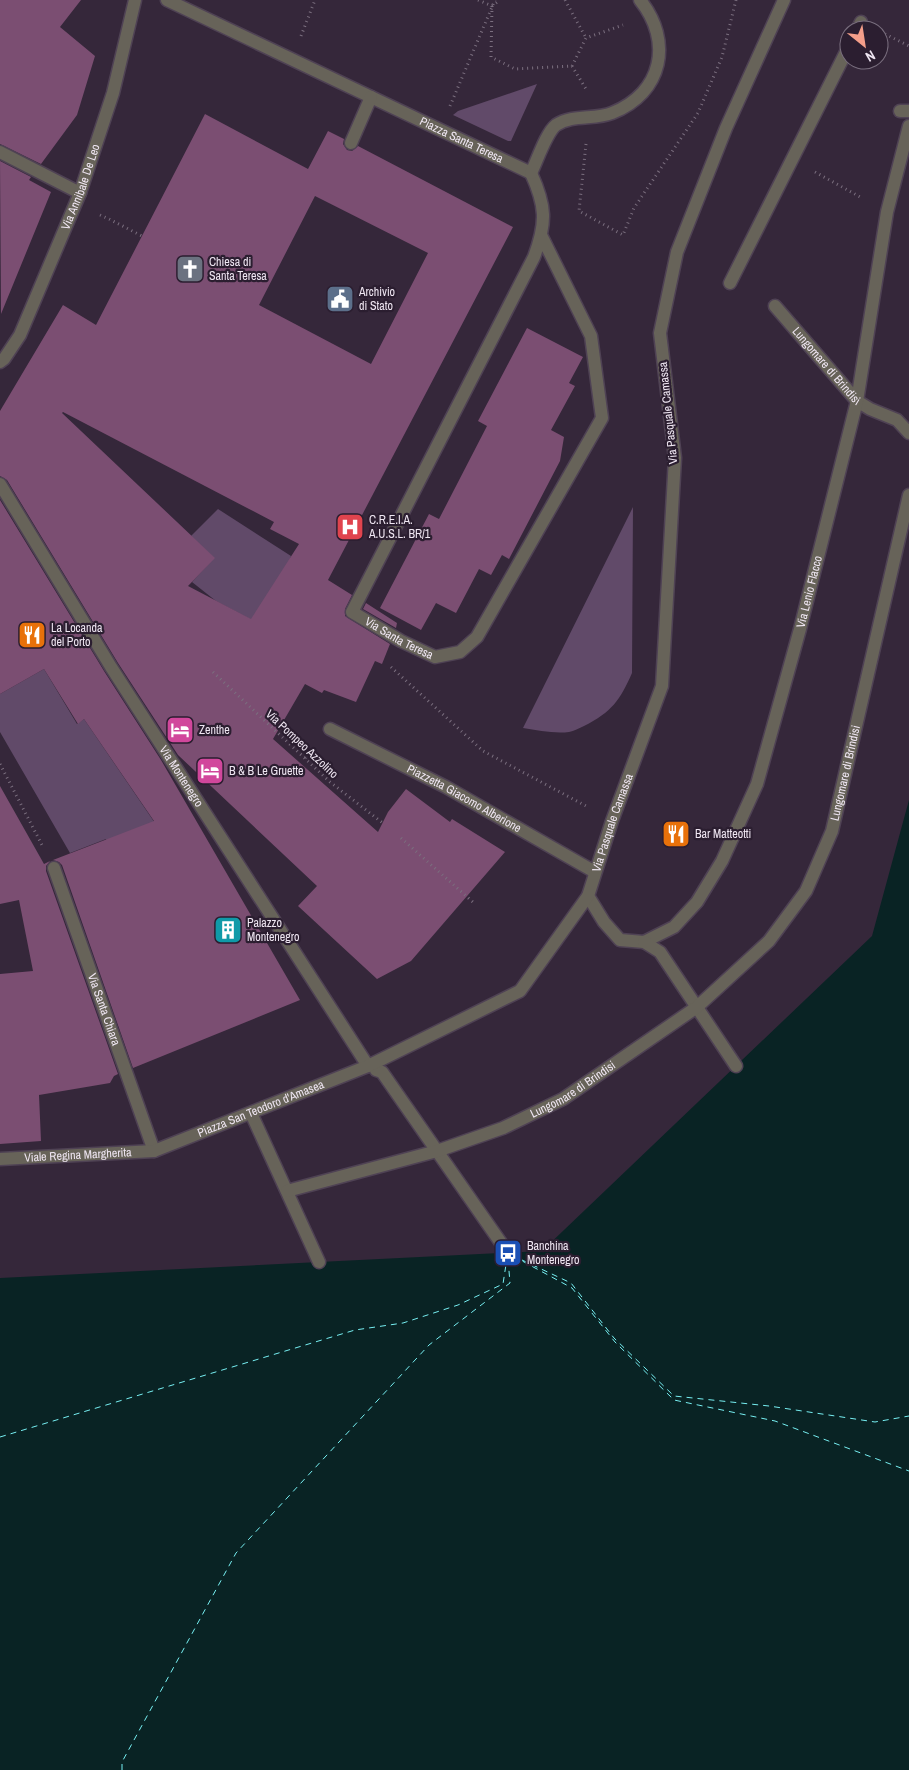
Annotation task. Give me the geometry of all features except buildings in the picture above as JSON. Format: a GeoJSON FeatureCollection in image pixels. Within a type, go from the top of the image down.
{"type":"FeatureCollection","features":[{"type":"Feature","properties":{"kind":"street","name":"Piazza Santa Teresa"},"geometry":{"type":"LineString","coordinates":[[167,0],[531,173]]}},
{"type":"Feature","properties":{"kind":"street"},"geometry":{"type":"LineString","coordinates":[[531,173],[550,133],[556,126],[572,119],[589,118],[611,113],[630,104],[644,92],[654,75],[659,58],[659,39],[654,22],[640,0]]}},
{"type":"Feature","properties":{"kind":"street","name":"Via Pasquale Camassa"},"geometry":{"type":"LineString","coordinates":[[372,1068],[520,991],[588,896],[612,821],[662,686],[675,458],[660,333],[677,252],[726,128],[784,0]]}},
{"type":"Feature","properties":{"kind":"street","name":"Via Annibale De Leo"},"geometry":{"type":"LineString","coordinates":[[0,362],[20,335],[80,193],[113,93],[132,2]]}},
{"type":"Feature","properties":{"kind":"street"},"geometry":{"type":"LineString","coordinates":[[730,283],[839,66]]}},
{"type":"Feature","properties":{"kind":"street"},"geometry":{"type":"LineString","coordinates":[[351,143],[372,97]]}},
{"type":"Feature","properties":{"kind":"street","name":"Via Lenio Flacco"},"geometry":{"type":"LineString","coordinates":[[644,942],[674,928],[697,902],[722,861],[758,784],[800,629],[857,401],[887,212],[909,126]]}},
{"type":"Feature","properties":{"kind":"street"},"geometry":{"type":"LineString","coordinates":[[0,152],[80,193]]}},
{"type":"Feature","properties":{"kind":"street","name":"Via Santa Teresa"},"geometry":{"type":"LineString","coordinates":[[531,173],[543,207],[542,236],[530,266],[352,612],[401,641],[435,657],[460,652],[477,637],[602,418],[591,336],[542,236]]}},
{"type":"Feature","properties":{"kind":"street","name":"Lungomare di Brindisi"},"geometry":{"type":"LineString","coordinates":[[775,306],[857,401],[870,409],[898,420],[909,433]]}},
{"type":"Feature","properties":{"kind":"street","name":"Via Montenegro"},"geometry":{"type":"LineString","coordinates":[[0,484],[111,667],[372,1068]]}},
{"type":"Feature","properties":{"kind":"street","name":"Lungomare di Brindisi"},"geometry":{"type":"LineString","coordinates":[[287,1191],[437,1151],[503,1128],[563,1099],[697,1007],[769,941],[806,891],[832,831],[909,495]]}},
{"type":"Feature","properties":{"kind":"street","name":"Piazzetta Giacomo Alberione"},"geometry":{"type":"LineString","coordinates":[[330,729],[446,788],[595,872]]}},
{"type":"Feature","properties":{"kind":"street","name":"Via Santa Chiara"},"geometry":{"type":"LineString","coordinates":[[54,868],[154,1151]]}},
{"type":"Feature","properties":{"kind":"street"},"geometry":{"type":"LineString","coordinates":[[588,896],[604,922],[620,940],[644,942],[660,952],[736,1066]]}},
{"type":"Feature","properties":{"kind":"street"},"geometry":{"type":"LineString","coordinates":[[372,1068],[382,1072],[508,1253]]}},
{"type":"Feature","properties":{"kind":"street","name":"Piazza San Teodoro d'Amasea"},"geometry":{"type":"LineString","coordinates":[[154,1151],[372,1068]]}},
{"type":"Feature","properties":{"kind":"street"},"geometry":{"type":"LineString","coordinates":[[251,1113],[319,1262]]}},
{"type":"Feature","properties":{"kind":"street","name":"Viale Regina Margherita"},"geometry":{"type":"LineString","coordinates":[[0,1159],[154,1151]]}},
{"type":"Feature","properties":{"kind":"path"},"geometry":{"type":"LineString","coordinates":[[292,60],[315,0]]}},
{"type":"Feature","properties":{"kind":"path"},"geometry":{"type":"LineString","coordinates":[[478,0],[492,6]]}},
{"type":"Feature","properties":{"kind":"path"},"geometry":{"type":"LineString","coordinates":[[447,114],[495,0]]}},
{"type":"Feature","properties":{"kind":"path"},"geometry":{"type":"LineString","coordinates":[[492,6],[500,0]]}},
{"type":"Feature","properties":{"kind":"path"},"geometry":{"type":"LineString","coordinates":[[565,0],[586,38]]}},
{"type":"Feature","properties":{"kind":"path"},"geometry":{"type":"LineString","coordinates":[[589,118],[579,211],[623,235],[634,208],[698,112],[722,57],[736,0]]}},
{"type":"Feature","properties":{"kind":"path"},"geometry":{"type":"LineString","coordinates":[[492,6],[491,57],[515,69],[572,66],[586,38],[621,27]]}},
{"type":"Feature","properties":{"kind":"path"},"geometry":{"type":"LineString","coordinates":[[889,36],[909,46]]}},
{"type":"Feature","properties":{"kind":"path"},"geometry":{"type":"LineString","coordinates":[[828,179],[887,212]]}},
{"type":"Feature","properties":{"kind":"path"},"geometry":{"type":"LineString","coordinates":[[110,219],[142,236]]}},
{"type":"Feature","properties":{"kind":"path"},"geometry":{"type":"LineString","coordinates":[[401,641],[391,668],[483,751],[612,821]]}},
{"type":"Feature","properties":{"kind":"path","name":"Via Pompeo Azzolino"},"geometry":{"type":"LineString","coordinates":[[213,672],[330,782],[384,824]]}},
{"type":"Feature","properties":{"kind":"path"},"geometry":{"type":"LineString","coordinates":[[0,764],[46,852]]}},
{"type":"Feature","properties":{"kind":"path"},"geometry":{"type":"LineString","coordinates":[[401,838],[474,903]]}},
{"type":"Feature","properties":{"kind":"shaded area"},"geometry":{"type":"Polygon","coordinates":[[[537,84],[511,141],[453,115],[458,111],[537,84]]]}},
{"type":"Feature","properties":{"kind":"shaded area"},"geometry":{"type":"Polygon","coordinates":[[[633,507],[632,673],[628,682],[619,698],[602,716],[576,729],[558,733],[523,728],[633,507]]]}},
{"type":"Feature","properties":{"kind":"shaded area"},"geometry":{"type":"Polygon","coordinates":[[[218,509],[291,556],[269,629],[216,601],[192,582],[214,558],[191,536],[218,509]]]}},
{"type":"Feature","properties":{"kind":"shaded area"},"geometry":{"type":"Polygon","coordinates":[[[44,669],[77,724],[84,719],[157,826],[115,862],[106,839],[70,853],[0,732],[0,694],[44,669]]]}},
{"type":"Feature","properties":{"kind":"shaded area"},"geometry":{"type":"Polygon","coordinates":[[[909,800],[909,1770],[0,1770],[0,1278],[542,1251],[872,936],[909,800]]]}},
{"type":"Feature","properties":{"kind":"ferry route"},"geometry":{"type":"LineString","coordinates":[[513,1256],[572,1288],[615,1342],[674,1400],[775,1421],[909,1471]]}},
{"type":"Feature","properties":{"kind":"ferry route"},"geometry":{"type":"LineString","coordinates":[[0,1437],[355,1330],[403,1323],[458,1305],[503,1284],[507,1258]]}},
{"type":"Feature","properties":{"kind":"ferry route"},"geometry":{"type":"LineString","coordinates":[[122,1770],[122,1762],[236,1553],[429,1345],[510,1283],[508,1259]]}},
{"type":"Feature","properties":{"kind":"ferry route"},"geometry":{"type":"LineString","coordinates":[[522,1260],[571,1283],[614,1338],[674,1396],[769,1406],[875,1422],[909,1416]]}},
{"type":"Feature","properties":{"kind":"place","name":"Chiesa di Santa Teresa"},"geometry":{"type":"Point","coordinates":[190,269]}},
{"type":"Feature","properties":{"kind":"place","name":"Archivio di Stato"},"geometry":{"type":"Point","coordinates":[340,299]}},
{"type":"Feature","properties":{"kind":"place","name":"C.R.E.I.A. A.U.S.L. BR/1"},"geometry":{"type":"Point","coordinates":[350,527]}},
{"type":"Feature","properties":{"kind":"place","name":"La Locanda del Porto"},"geometry":{"type":"Point","coordinates":[32,635]}},
{"type":"Feature","properties":{"kind":"place","name":"Zenthe"},"geometry":{"type":"Point","coordinates":[180,730]}},
{"type":"Feature","properties":{"kind":"place","name":"B & B Le Gruette"},"geometry":{"type":"Point","coordinates":[210,771]}},
{"type":"Feature","properties":{"kind":"place","name":"Bar Matteotti"},"geometry":{"type":"Point","coordinates":[676,834]}},
{"type":"Feature","properties":{"kind":"place","name":"Palazzo Montenegro"},"geometry":{"type":"Point","coordinates":[228,930]}},
{"type":"Feature","properties":{"kind":"place","name":"Banchina Montenegro"},"geometry":{"type":"Point","coordinates":[508,1253]}}]}
